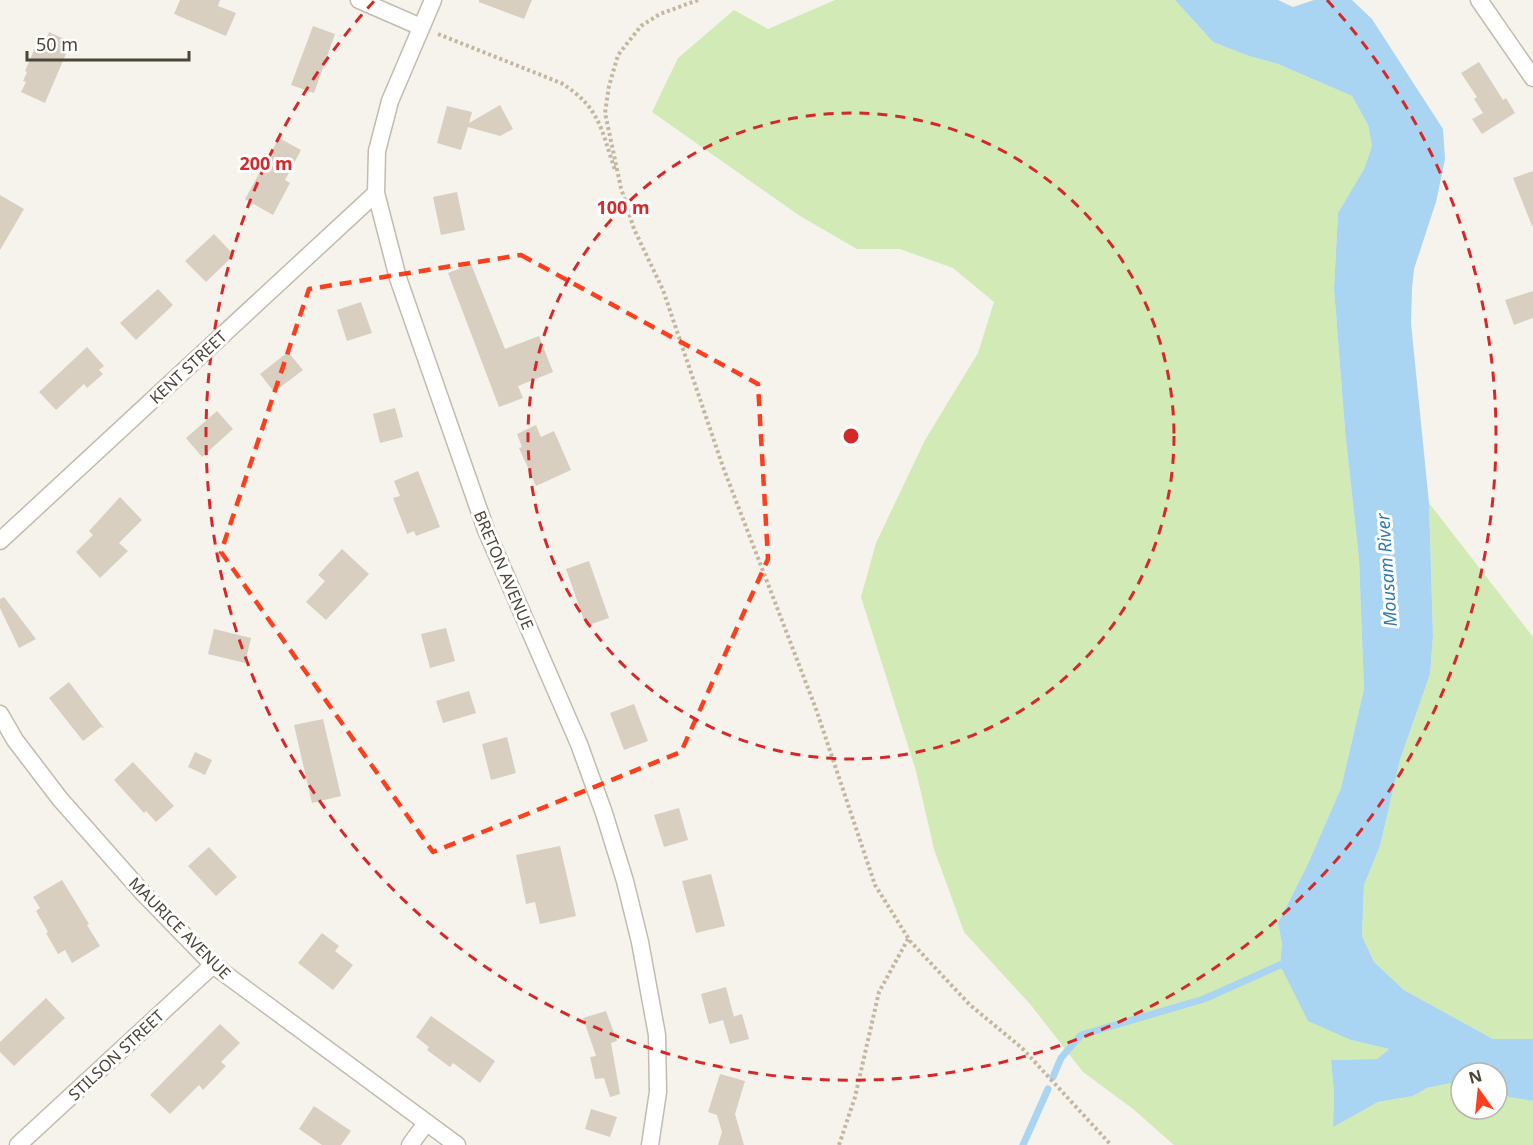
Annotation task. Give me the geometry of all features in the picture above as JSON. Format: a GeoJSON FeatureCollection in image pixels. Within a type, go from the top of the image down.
{"type":"FeatureCollection","features":[{"type":"Feature","properties":{"kind":"street"},"geometry":{"type":"LineString","coordinates":[[360,0],[421,27]]}},
{"type":"Feature","properties":{"kind":"street","name":"BRETON AVENUE"},"geometry":{"type":"LineString","coordinates":[[433,0],[390,101],[377,152],[376,193],[398,278],[486,530],[579,744],[625,881],[640,942],[657,1035],[658,1092],[650,1145]]}},
{"type":"Feature","properties":{"kind":"street"},"geometry":{"type":"LineString","coordinates":[[1479,0],[1533,78]]}},
{"type":"Feature","properties":{"kind":"street","name":"KENT STREET"},"geometry":{"type":"LineString","coordinates":[[0,542],[376,193]]}},
{"type":"Feature","properties":{"kind":"street","name":"MAURICE AVENUE"},"geometry":{"type":"LineString","coordinates":[[0,714],[15,740],[60,799],[143,893],[213,965],[457,1145]]}},
{"type":"Feature","properties":{"kind":"street","name":"STILSON STREET"},"geometry":{"type":"LineString","coordinates":[[18,1145],[213,965]]}},
{"type":"Feature","properties":{"kind":"street"},"geometry":{"type":"LineString","coordinates":[[410,1145],[426,1123]]}},
{"type":"Feature","properties":{"kind":"path"},"geometry":{"type":"LineString","coordinates":[[621,188],[605,113],[609,86],[618,55],[641,26],[660,14],[698,0]]}},
{"type":"Feature","properties":{"kind":"path"},"geometry":{"type":"LineString","coordinates":[[421,27],[561,83],[578,94],[597,117],[633,229],[663,290],[723,467],[812,700],[875,885],[909,938],[970,1005],[1022,1048],[1111,1145]]}},
{"type":"Feature","properties":{"kind":"path"},"geometry":{"type":"LineString","coordinates":[[839,1145],[855,1097],[879,992],[909,938]]}},
{"type":"Feature","properties":{"kind":"highlighted area"},"geometry":{"type":"Polygon","coordinates":[[[521,255],[758,384],[768,559],[681,752],[433,852],[221,552],[309,289],[521,255]]]}},
{"type":"Feature","properties":{"kind":"green space"},"geometry":{"type":"Polygon","coordinates":[[[835,0],[1175,0],[1213,42],[1278,64],[1352,96],[1368,125],[1372,146],[1364,169],[1338,213],[1334,288],[1345,430],[1359,559],[1364,689],[1341,788],[1307,866],[1278,923],[1282,944],[1280,965],[1289,981],[1351,1040],[1389,1049],[1377,1059],[1331,1060],[1334,1094],[1333,1126],[1378,1102],[1413,1096],[1427,1088],[1449,1083],[1449,1121],[1509,1121],[1509,1097],[1533,1101],[1533,1145],[1174,1145],[1133,1109],[1083,1072],[1030,1004],[964,932],[934,849],[916,771],[861,597],[876,543],[925,440],[978,353],[994,302],[953,268],[900,249],[857,249],[800,216],[652,112],[678,58],[734,10],[768,29],[835,0]]]}},
{"type":"Feature","properties":{"kind":"green space"},"geometry":{"type":"Polygon","coordinates":[[[1429,503],[1533,637],[1533,1039],[1493,1039],[1404,990],[1374,962],[1362,936],[1364,885],[1380,846],[1400,760],[1430,674],[1433,636],[1429,503]]]}},
{"type":"Feature","properties":{"kind":"water","name":"Mousam River"},"geometry":{"type":"Polygon","coordinates":[[[1175,0],[1278,0],[1293,7],[1314,0],[1352,0],[1372,19],[1443,129],[1445,159],[1436,202],[1414,269],[1411,323],[1429,503],[1433,636],[1430,674],[1400,760],[1380,846],[1364,885],[1362,936],[1374,962],[1404,990],[1493,1039],[1533,1039],[1533,1101],[1509,1097],[1509,1061],[1449,1061],[1449,1083],[1427,1088],[1413,1096],[1378,1102],[1333,1127],[1334,1094],[1331,1060],[1377,1059],[1389,1049],[1351,1040],[1308,1021],[1280,965],[1282,944],[1278,923],[1307,866],[1341,788],[1364,689],[1359,559],[1345,430],[1334,288],[1338,213],[1364,169],[1372,146],[1368,125],[1352,96],[1278,64],[1213,42],[1175,0]]]}},
{"type":"Feature","properties":{"kind":"building"},"geometry":{"type":"Polygon","coordinates":[[[180,0],[220,0],[218,6],[236,13],[226,36],[174,14],[180,0]]]}},
{"type":"Feature","properties":{"kind":"building"},"geometry":{"type":"Polygon","coordinates":[[[479,0],[532,0],[524,19],[479,2],[479,0]]]}},
{"type":"Feature","properties":{"kind":"building"},"geometry":{"type":"Polygon","coordinates":[[[313,26],[335,34],[314,93],[291,85],[313,26]]]}},
{"type":"Feature","properties":{"kind":"building"},"geometry":{"type":"Polygon","coordinates":[[[49,32],[71,42],[45,103],[21,92],[26,82],[23,81],[27,72],[25,71],[34,50],[40,53],[49,32]]]}},
{"type":"Feature","properties":{"kind":"building"},"geometry":{"type":"Polygon","coordinates":[[[1479,62],[1503,100],[1506,98],[1515,113],[1482,134],[1472,119],[1483,113],[1474,99],[1477,97],[1461,73],[1479,62]]]}},
{"type":"Feature","properties":{"kind":"building"},"geometry":{"type":"Polygon","coordinates":[[[500,105],[513,129],[500,136],[468,127],[461,150],[437,143],[447,106],[472,112],[469,123],[500,105]]]}},
{"type":"Feature","properties":{"kind":"building"},"geometry":{"type":"Polygon","coordinates":[[[279,138],[301,150],[285,180],[290,183],[273,215],[245,199],[279,138]]]}},
{"type":"Feature","properties":{"kind":"building"},"geometry":{"type":"Polygon","coordinates":[[[1533,171],[1533,226],[1532,226],[1513,178],[1533,171]]]}},
{"type":"Feature","properties":{"kind":"building"},"geometry":{"type":"Polygon","coordinates":[[[457,192],[465,230],[441,235],[433,197],[457,192]]]}},
{"type":"Feature","properties":{"kind":"building"},"geometry":{"type":"Polygon","coordinates":[[[0,195],[24,209],[0,250],[0,195]]]}},
{"type":"Feature","properties":{"kind":"building"},"geometry":{"type":"Polygon","coordinates":[[[214,234],[234,255],[206,282],[185,261],[214,234]]]}},
{"type":"Feature","properties":{"kind":"building"},"geometry":{"type":"Polygon","coordinates":[[[471,264],[505,349],[539,336],[553,372],[518,386],[523,398],[499,407],[448,273],[471,264]]]}},
{"type":"Feature","properties":{"kind":"building"},"geometry":{"type":"Polygon","coordinates":[[[158,289],[173,305],[136,340],[120,323],[158,289]]]}},
{"type":"Feature","properties":{"kind":"building"},"geometry":{"type":"Polygon","coordinates":[[[1533,291],[1533,318],[1514,325],[1505,300],[1533,291]]]}},
{"type":"Feature","properties":{"kind":"building"},"geometry":{"type":"Polygon","coordinates":[[[361,302],[372,333],[347,341],[337,310],[361,302]]]}},
{"type":"Feature","properties":{"kind":"building"},"geometry":{"type":"Polygon","coordinates":[[[87,347],[104,366],[99,370],[103,374],[87,388],[84,384],[56,410],[39,392],[87,347]]]}},
{"type":"Feature","properties":{"kind":"building"},"geometry":{"type":"Polygon","coordinates":[[[288,352],[303,370],[274,392],[260,374],[288,352]]]}},
{"type":"Feature","properties":{"kind":"building"},"geometry":{"type":"Polygon","coordinates":[[[395,408],[403,437],[380,443],[373,414],[395,408]]]}},
{"type":"Feature","properties":{"kind":"building"},"geometry":{"type":"Polygon","coordinates":[[[217,411],[233,429],[202,457],[186,438],[217,411]]]}},
{"type":"Feature","properties":{"kind":"building"},"geometry":{"type":"Polygon","coordinates":[[[536,425],[541,437],[554,431],[571,470],[536,486],[519,448],[522,447],[517,434],[536,425]]]}},
{"type":"Feature","properties":{"kind":"building"},"geometry":{"type":"Polygon","coordinates":[[[418,471],[440,527],[416,536],[414,531],[407,534],[393,498],[400,496],[394,481],[418,471]]]}},
{"type":"Feature","properties":{"kind":"building"},"geometry":{"type":"Polygon","coordinates":[[[120,497],[142,520],[119,543],[128,551],[100,578],[76,552],[93,535],[89,531],[120,497]]]}},
{"type":"Feature","properties":{"kind":"building"},"geometry":{"type":"Polygon","coordinates":[[[342,549],[369,574],[326,620],[306,602],[325,581],[318,575],[342,549]]]}},
{"type":"Feature","properties":{"kind":"building"},"geometry":{"type":"Polygon","coordinates":[[[589,561],[609,618],[586,626],[566,569],[589,561]]]}},
{"type":"Feature","properties":{"kind":"building"},"geometry":{"type":"Polygon","coordinates":[[[4,597],[36,639],[19,648],[0,608],[0,599],[4,597]]]}},
{"type":"Feature","properties":{"kind":"building"},"geometry":{"type":"Polygon","coordinates":[[[446,628],[455,661],[430,668],[421,634],[446,628]]]}},
{"type":"Feature","properties":{"kind":"building"},"geometry":{"type":"Polygon","coordinates":[[[214,629],[251,638],[245,663],[208,654],[214,629]]]}},
{"type":"Feature","properties":{"kind":"building"},"geometry":{"type":"Polygon","coordinates":[[[69,682],[104,728],[99,726],[101,727],[83,741],[49,698],[69,682]]]}},
{"type":"Feature","properties":{"kind":"building"},"geometry":{"type":"Polygon","coordinates":[[[469,691],[476,713],[443,723],[436,701],[469,691]]]}},
{"type":"Feature","properties":{"kind":"building"},"geometry":{"type":"Polygon","coordinates":[[[634,704],[648,741],[624,750],[610,713],[634,704]]]}},
{"type":"Feature","properties":{"kind":"building"},"geometry":{"type":"Polygon","coordinates":[[[323,719],[341,796],[312,803],[294,725],[323,719]]]}},
{"type":"Feature","properties":{"kind":"building"},"geometry":{"type":"Polygon","coordinates":[[[507,737],[516,773],[491,780],[482,744],[507,737]]]}},
{"type":"Feature","properties":{"kind":"building"},"geometry":{"type":"Polygon","coordinates":[[[195,752],[212,760],[205,775],[188,767],[195,752]]]}},
{"type":"Feature","properties":{"kind":"building"},"geometry":{"type":"Polygon","coordinates":[[[133,762],[174,806],[156,822],[146,811],[144,813],[114,780],[133,762]]]}},
{"type":"Feature","properties":{"kind":"building"},"geometry":{"type":"Polygon","coordinates":[[[679,808],[688,840],[664,847],[654,815],[679,808]]]}},
{"type":"Feature","properties":{"kind":"building"},"geometry":{"type":"Polygon","coordinates":[[[560,846],[576,916],[540,924],[535,902],[526,904],[516,855],[560,846]]]}},
{"type":"Feature","properties":{"kind":"building"},"geometry":{"type":"Polygon","coordinates":[[[209,847],[237,877],[216,896],[188,866],[209,847]]]}},
{"type":"Feature","properties":{"kind":"building"},"geometry":{"type":"Polygon","coordinates":[[[711,874],[725,926],[696,933],[682,881],[711,874]]]}},
{"type":"Feature","properties":{"kind":"building"},"geometry":{"type":"Polygon","coordinates":[[[62,880],[100,946],[72,963],[65,950],[58,954],[36,911],[40,908],[33,897],[62,880]]]}},
{"type":"Feature","properties":{"kind":"building"},"geometry":{"type":"Polygon","coordinates":[[[322,933],[339,946],[335,951],[353,965],[333,990],[298,963],[322,933]]]}},
{"type":"Feature","properties":{"kind":"building"},"geometry":{"type":"Polygon","coordinates":[[[726,987],[734,1017],[709,1024],[701,994],[726,987]]]}},
{"type":"Feature","properties":{"kind":"building"},"geometry":{"type":"Polygon","coordinates":[[[46,998],[65,1018],[14,1066],[0,1052],[0,1042],[46,998]]]}},
{"type":"Feature","properties":{"kind":"building"},"geometry":{"type":"Polygon","coordinates":[[[606,1011],[617,1041],[611,1043],[620,1094],[610,1097],[604,1078],[595,1079],[590,1057],[596,1056],[583,1018],[606,1011]]]}},
{"type":"Feature","properties":{"kind":"building"},"geometry":{"type":"Polygon","coordinates":[[[742,1014],[749,1039],[730,1044],[723,1020],[742,1014]]]}},
{"type":"Feature","properties":{"kind":"building"},"geometry":{"type":"Polygon","coordinates":[[[431,1016],[495,1061],[480,1083],[453,1063],[450,1067],[427,1050],[429,1047],[416,1037],[431,1016]]]}},
{"type":"Feature","properties":{"kind":"building"},"geometry":{"type":"Polygon","coordinates":[[[220,1024],[240,1043],[221,1062],[226,1066],[203,1090],[199,1085],[170,1114],[150,1095],[220,1024]]]}},
{"type":"Feature","properties":{"kind":"building"},"geometry":{"type":"Polygon","coordinates":[[[720,1074],[745,1081],[735,1114],[744,1145],[718,1145],[722,1132],[717,1115],[708,1112],[720,1074]]]}},
{"type":"Feature","properties":{"kind":"building"},"geometry":{"type":"Polygon","coordinates":[[[314,1106],[351,1131],[341,1145],[322,1145],[299,1129],[314,1106]]]}},
{"type":"Feature","properties":{"kind":"building"},"geometry":{"type":"Polygon","coordinates":[[[591,1109],[617,1117],[610,1137],[585,1129],[591,1109]]]}},
{"type":"Feature","properties":{"kind":"waterway"},"geometry":{"type":"LineString","coordinates":[[1053,1077],[1061,1058],[1081,1035],[1204,999],[1280,965],[1289,965]]}},
{"type":"Feature","properties":{"kind":"waterway"},"geometry":{"type":"LineString","coordinates":[[1023,1145],[1048,1089]]}}]}
